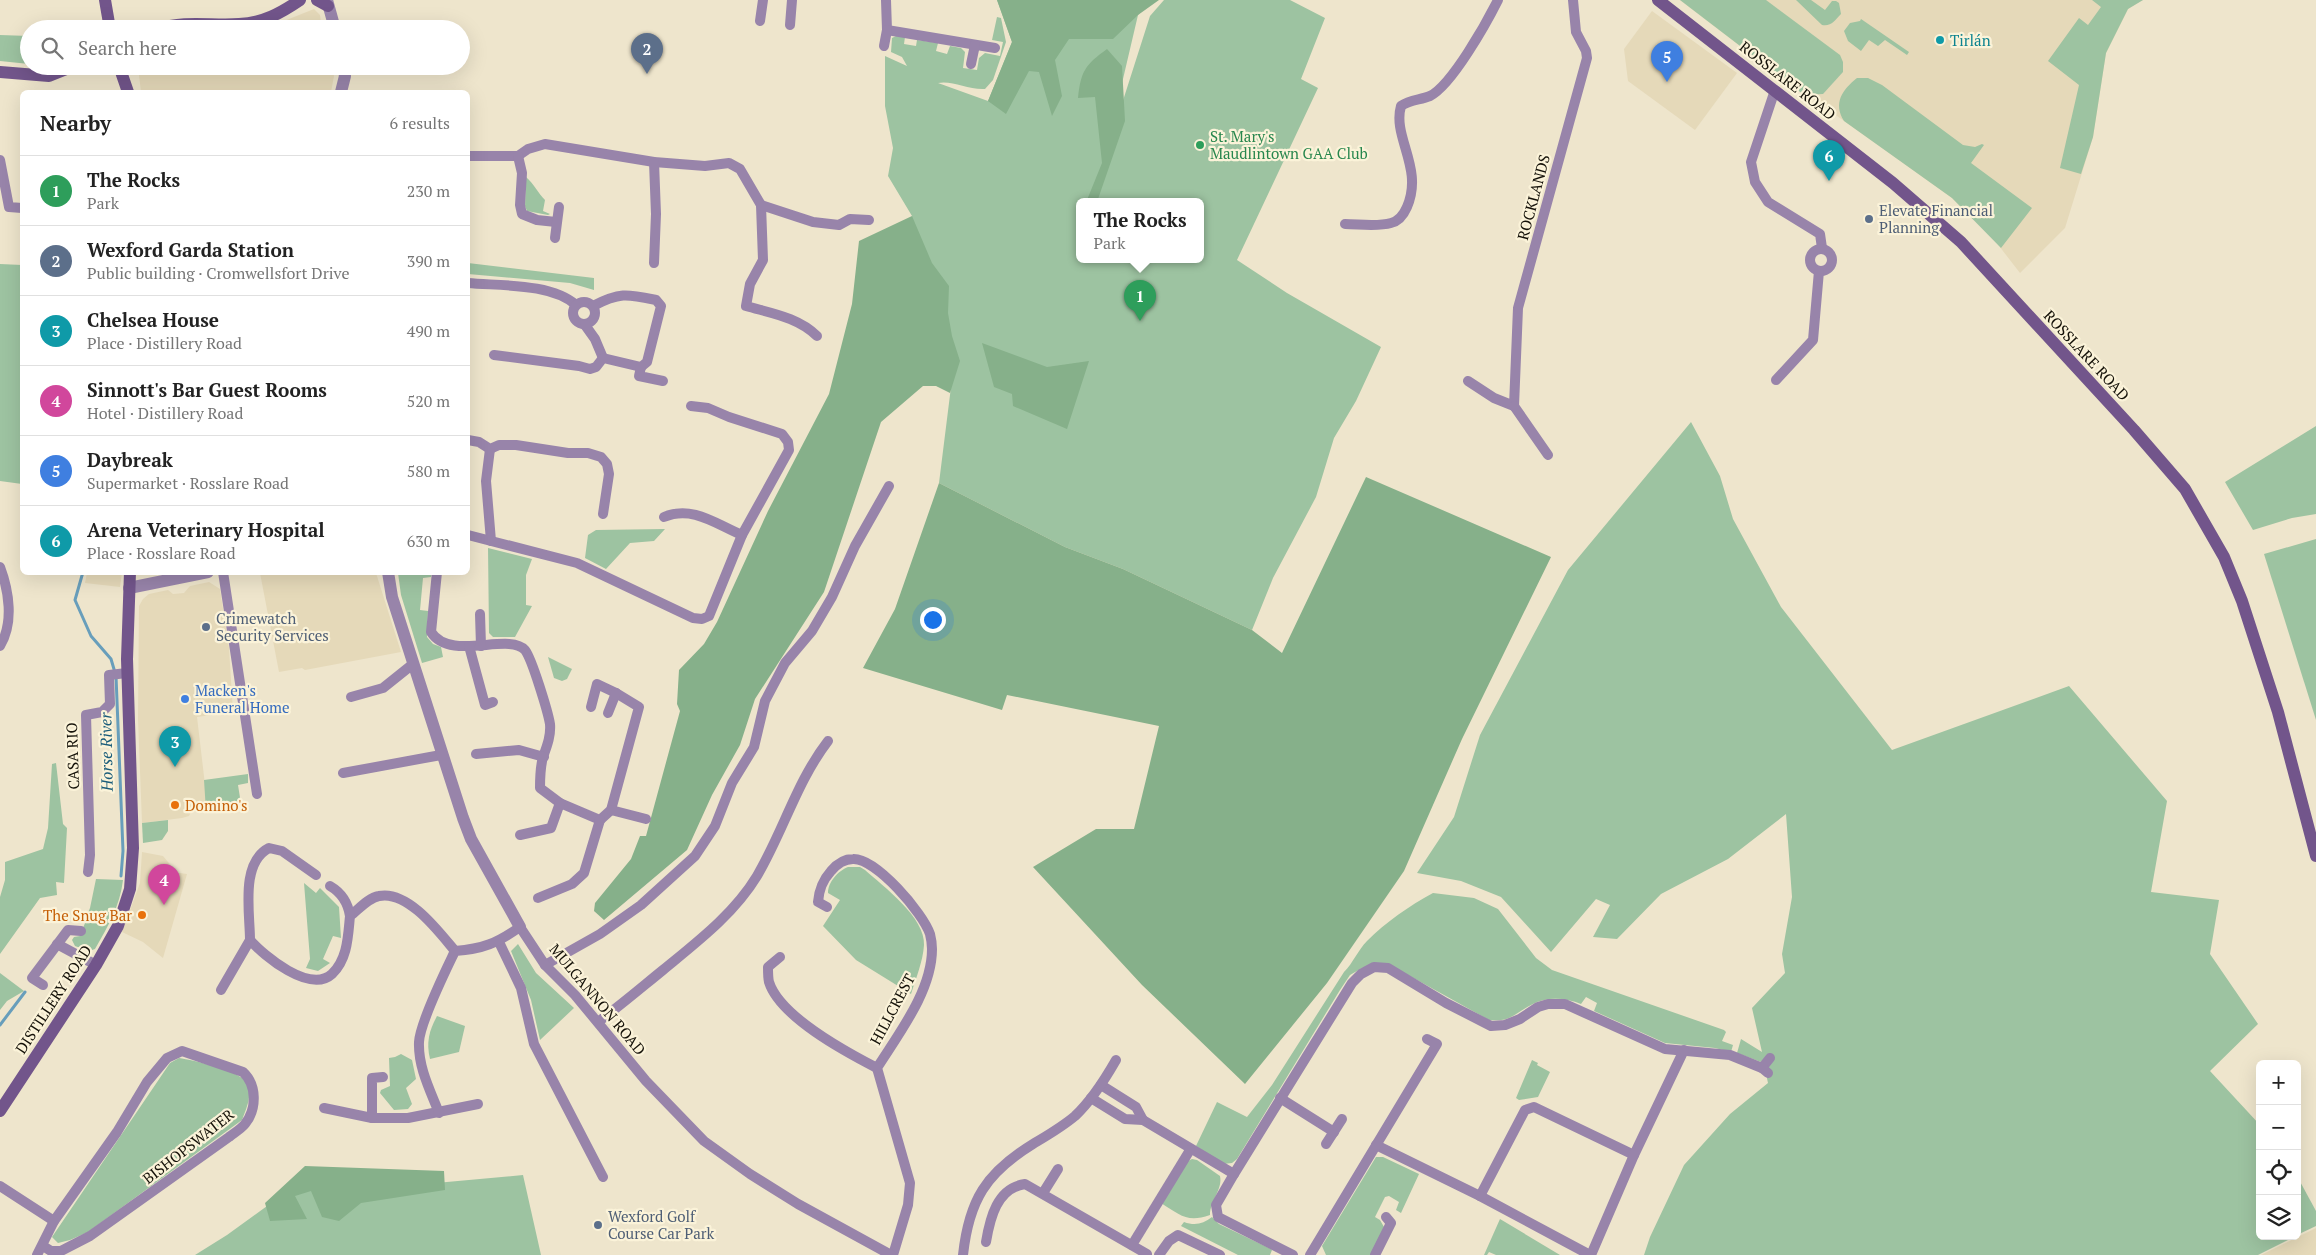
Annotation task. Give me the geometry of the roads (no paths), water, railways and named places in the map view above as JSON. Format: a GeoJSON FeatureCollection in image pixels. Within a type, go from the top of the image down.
{"type":"FeatureCollection","features":[{"type":"Feature","properties":{"kind":"main road"},"geometry":{"type":"LineString","coordinates":[[105,0],[108,20]]}},
{"type":"Feature","properties":{"kind":"main road"},"geometry":{"type":"LineString","coordinates":[[286,10],[300,0]]}},
{"type":"Feature","properties":{"kind":"main road"},"geometry":{"type":"LineString","coordinates":[[261,20],[311,0]]}},
{"type":"Feature","properties":{"kind":"main road","name":"ROSSLARE ROAD"},"geometry":{"type":"LineString","coordinates":[[1658,0],[1901,189],[1961,242],[2110,403],[2185,489],[2224,558],[2242,601],[2278,712],[2316,856]]}},
{"type":"Feature","properties":{"kind":"main road"},"geometry":{"type":"LineString","coordinates":[[0,72],[20,74]]}},
{"type":"Feature","properties":{"kind":"main road"},"geometry":{"type":"LineString","coordinates":[[37,75],[52,75]]}},
{"type":"Feature","properties":{"kind":"main road"},"geometry":{"type":"LineString","coordinates":[[122,75],[127,90]]}},
{"type":"Feature","properties":{"kind":"main road","name":"DISTILLERY ROAD"},"geometry":{"type":"LineString","coordinates":[[0,1111],[96,965],[118,926],[130,889],[133,848],[119,674],[130,575]]}},
{"type":"Feature","properties":{"kind":"street"},"geometry":{"type":"LineString","coordinates":[[760,21],[763,0]]}},
{"type":"Feature","properties":{"kind":"street"},"geometry":{"type":"LineString","coordinates":[[790,25],[792,0]]}},
{"type":"Feature","properties":{"kind":"street"},"geometry":{"type":"LineString","coordinates":[[884,46],[887,30],[886,0]]}},
{"type":"Feature","properties":{"kind":"street"},"geometry":{"type":"LineString","coordinates":[[1345,224],[1393,223],[1403,216],[1410,200],[1413,184],[1398,116],[1401,106],[1410,100],[1430,95],[1442,86],[1486,24],[1498,0]]}},
{"type":"Feature","properties":{"kind":"street","name":"ROCKLANDS"},"geometry":{"type":"LineString","coordinates":[[1514,406],[1518,308],[1587,58],[1586,51],[1576,32],[1573,0]]}},
{"type":"Feature","properties":{"kind":"street"},"geometry":{"type":"LineString","coordinates":[[324,2],[331,20]]}},
{"type":"Feature","properties":{"kind":"street"},"geometry":{"type":"LineString","coordinates":[[887,30],[995,48]]}},
{"type":"Feature","properties":{"kind":"street"},"geometry":{"type":"LineString","coordinates":[[970,64],[975,45]]}},
{"type":"Feature","properties":{"kind":"street"},"geometry":{"type":"LineString","coordinates":[[342,90],[345,75]]}},
{"type":"Feature","properties":{"kind":"street"},"geometry":{"type":"LineString","coordinates":[[1775,90],[1751,162],[1755,182],[1768,202],[1820,234],[1822,248]]}},
{"type":"Feature","properties":{"kind":"street"},"geometry":{"type":"LineString","coordinates":[[470,156],[518,156],[528,149],[545,144],[654,162],[705,166],[729,163],[740,169],[761,205],[763,260],[750,284],[746,306],[784,316],[810,328],[817,336]]}},
{"type":"Feature","properties":{"kind":"street"},"geometry":{"type":"LineString","coordinates":[[518,156],[522,173],[520,205],[522,214],[537,220],[556,222]]}},
{"type":"Feature","properties":{"kind":"street"},"geometry":{"type":"LineString","coordinates":[[0,160],[5,209],[20,208]]}},
{"type":"Feature","properties":{"kind":"street"},"geometry":{"type":"LineString","coordinates":[[654,162],[656,214],[654,263]]}},
{"type":"Feature","properties":{"kind":"street"},"geometry":{"type":"LineString","coordinates":[[761,205],[813,222],[839,225],[850,219],[869,220]]}},
{"type":"Feature","properties":{"kind":"street"},"geometry":{"type":"LineString","coordinates":[[555,238],[559,207]]}},
{"type":"Feature","properties":{"kind":"street"},"geometry":{"type":"LineString","coordinates":[[1822,248],[1829,251],[1833,261],[1827,270],[1819,271],[1813,268],[1810,260],[1815,250],[1822,248]]}},
{"type":"Feature","properties":{"kind":"street"},"geometry":{"type":"LineString","coordinates":[[1776,380],[1813,340],[1819,271]]}},
{"type":"Feature","properties":{"kind":"street"},"geometry":{"type":"LineString","coordinates":[[470,283],[550,291],[566,296],[576,305]]}},
{"type":"Feature","properties":{"kind":"street"},"geometry":{"type":"LineString","coordinates":[[603,358],[595,340],[585,325],[575,320],[573,312],[576,305],[583,302],[593,306],[608,298],[625,294],[656,300],[661,306],[647,362],[641,367],[639,376],[663,381]]}},
{"type":"Feature","properties":{"kind":"street"},"geometry":{"type":"LineString","coordinates":[[585,325],[592,322],[596,316],[593,306]]}},
{"type":"Feature","properties":{"kind":"street"},"geometry":{"type":"LineString","coordinates":[[494,355],[590,369],[596,367],[603,358]]}},
{"type":"Feature","properties":{"kind":"street"},"geometry":{"type":"LineString","coordinates":[[603,358],[641,367]]}},
{"type":"Feature","properties":{"kind":"street"},"geometry":{"type":"LineString","coordinates":[[1468,381],[1494,398],[1514,406],[1548,455]]}},
{"type":"Feature","properties":{"kind":"street"},"geometry":{"type":"LineString","coordinates":[[470,536],[577,563],[693,618],[702,619],[709,616],[742,535],[789,450],[788,442],[782,434],[729,418],[708,408],[691,406]]}},
{"type":"Feature","properties":{"kind":"street"},"geometry":{"type":"LineString","coordinates":[[470,440],[479,442],[490,449]]}},
{"type":"Feature","properties":{"kind":"street"},"geometry":{"type":"LineString","coordinates":[[490,449],[499,445],[516,445],[568,453],[588,453],[601,457],[607,464],[609,474],[602,514]]}},
{"type":"Feature","properties":{"kind":"street"},"geometry":{"type":"LineString","coordinates":[[490,449],[486,481],[491,542]]}},
{"type":"Feature","properties":{"kind":"street"},"geometry":{"type":"LineString","coordinates":[[545,965],[600,934],[641,905],[695,856],[715,826],[732,783],[754,747],[765,701],[785,663],[812,631],[832,596],[855,546],[889,486]]}},
{"type":"Feature","properties":{"kind":"street"},"geometry":{"type":"LineString","coordinates":[[664,517],[676,512],[690,512],[742,535]]}},
{"type":"Feature","properties":{"kind":"street"},"geometry":{"type":"LineString","coordinates":[[0,567],[6,583],[8,602],[6,634],[0,646]]}},
{"type":"Feature","properties":{"kind":"street"},"geometry":{"type":"LineString","coordinates":[[129,588],[193,575]]}},
{"type":"Feature","properties":{"kind":"street"},"geometry":{"type":"LineString","coordinates":[[223,575],[257,794]]}},
{"type":"Feature","properties":{"kind":"street","name":"MULGANNON ROAD"},"geometry":{"type":"LineString","coordinates":[[388,575],[392,597],[412,664],[441,755],[471,839],[520,928],[545,965],[575,994],[646,1081],[704,1141],[750,1174],[790,1199],[892,1255]]}},
{"type":"Feature","properties":{"kind":"street"},"geometry":{"type":"LineString","coordinates":[[437,575],[431,632],[441,642],[469,646],[499,644],[518,646],[525,650],[543,694],[550,725],[549,742],[540,772],[540,788],[560,803],[600,820]]}},
{"type":"Feature","properties":{"kind":"street"},"geometry":{"type":"LineString","coordinates":[[480,614],[481,646]]}},
{"type":"Feature","properties":{"kind":"street"},"geometry":{"type":"LineString","coordinates":[[469,646],[485,705],[493,702]]}},
{"type":"Feature","properties":{"kind":"street"},"geometry":{"type":"LineString","coordinates":[[351,697],[383,688],[412,664]]}},
{"type":"Feature","properties":{"kind":"street","name":"CASA RIO"},"geometry":{"type":"LineString","coordinates":[[88,872],[90,855],[86,714],[102,712],[110,704],[119,674]]}},
{"type":"Feature","properties":{"kind":"street"},"geometry":{"type":"LineString","coordinates":[[538,898],[572,884],[584,873],[600,820],[611,810],[640,707],[597,684],[591,707]]}},
{"type":"Feature","properties":{"kind":"street"},"geometry":{"type":"LineString","coordinates":[[608,713],[616,693]]}},
{"type":"Feature","properties":{"kind":"street"},"geometry":{"type":"LineString","coordinates":[[598,1022],[696,943],[728,914],[756,877],[778,836],[814,760],[828,741]]}},
{"type":"Feature","properties":{"kind":"street"},"geometry":{"type":"LineString","coordinates":[[476,754],[519,750],[544,757]]}},
{"type":"Feature","properties":{"kind":"street"},"geometry":{"type":"LineString","coordinates":[[343,773],[441,755]]}},
{"type":"Feature","properties":{"kind":"street"},"geometry":{"type":"LineString","coordinates":[[520,834],[551,828],[560,803]]}},
{"type":"Feature","properties":{"kind":"street"},"geometry":{"type":"LineString","coordinates":[[611,810],[646,819]]}},
{"type":"Feature","properties":{"kind":"street"},"geometry":{"type":"LineString","coordinates":[[221,990],[250,940],[249,883],[252,869],[262,852],[269,848],[282,851],[316,875]]}},
{"type":"Feature","properties":{"kind":"street","name":"HILLCREST"},"geometry":{"type":"LineString","coordinates":[[827,907],[818,902],[819,888],[829,873],[838,864],[853,859],[864,861],[895,886],[917,911],[930,934],[932,948],[930,964],[922,992],[877,1068]]}},
{"type":"Feature","properties":{"kind":"street"},"geometry":{"type":"LineString","coordinates":[[250,940],[263,954],[292,972],[306,978],[320,979],[332,974],[342,960],[347,946],[350,916],[348,905],[342,895],[330,886]]}},
{"type":"Feature","properties":{"kind":"street"},"geometry":{"type":"LineString","coordinates":[[350,916],[367,901],[378,896],[391,895],[421,912],[455,951]]}},
{"type":"Feature","properties":{"kind":"street"},"geometry":{"type":"LineString","coordinates":[[455,951],[478,949],[499,942],[520,928]]}},
{"type":"Feature","properties":{"kind":"street"},"geometry":{"type":"LineString","coordinates":[[43,986],[32,978],[68,930],[81,931]]}},
{"type":"Feature","properties":{"kind":"street"},"geometry":{"type":"LineString","coordinates":[[499,942],[521,988],[534,1044],[602,1177]]}},
{"type":"Feature","properties":{"kind":"street"},"geometry":{"type":"LineString","coordinates":[[57,944],[96,965]]}},
{"type":"Feature","properties":{"kind":"street"},"geometry":{"type":"LineString","coordinates":[[439,1112],[424,1076],[419,1040],[442,979],[455,951]]}},
{"type":"Feature","properties":{"kind":"street","name":"HILLCREST"},"geometry":{"type":"LineString","coordinates":[[780,957],[768,967],[769,982],[776,996],[791,1012],[824,1039],[877,1068],[910,1183],[908,1206],[892,1255]]}},
{"type":"Feature","properties":{"kind":"street"},"geometry":{"type":"LineString","coordinates":[[1293,1255],[1218,1217],[1216,1205],[1352,983],[1361,974],[1374,967],[1388,968],[1446,1003],[1491,1026],[1506,1025],[1520,1019],[1538,1007],[1548,1004],[1565,1004],[1665,1049],[1730,1055],[1765,1070],[1770,1058]]}},
{"type":"Feature","properties":{"kind":"street"},"geometry":{"type":"LineString","coordinates":[[1310,1255],[1436,1044],[1427,1039]]}},
{"type":"Feature","properties":{"kind":"street"},"geometry":{"type":"LineString","coordinates":[[1376,1145],[1401,1159],[1452,1179],[1590,1255],[1634,1154],[1684,1050]]}},
{"type":"Feature","properties":{"kind":"street","name":"BISHOPSWATER"},"geometry":{"type":"LineString","coordinates":[[182,1052],[243,1072],[251,1079],[254,1088],[252,1106],[245,1124],[90,1236],[61,1251],[40,1251],[54,1221],[117,1132],[147,1082],[167,1058],[182,1052]]}},
{"type":"Feature","properties":{"kind":"street"},"geometry":{"type":"LineString","coordinates":[[962,1255],[970,1214],[983,1187],[992,1175],[1019,1153],[1064,1124],[1091,1098],[1116,1060]]}},
{"type":"Feature","properties":{"kind":"street"},"geometry":{"type":"LineString","coordinates":[[372,1118],[372,1078],[383,1077]]}},
{"type":"Feature","properties":{"kind":"street"},"geometry":{"type":"LineString","coordinates":[[1101,1085],[1136,1107],[1143,1120],[1190,1150],[1234,1174]]}},
{"type":"Feature","properties":{"kind":"street"},"geometry":{"type":"LineString","coordinates":[[1091,1098],[1125,1119],[1143,1120]]}},
{"type":"Feature","properties":{"kind":"street"},"geometry":{"type":"LineString","coordinates":[[1280,1098],[1334,1132]]}},
{"type":"Feature","properties":{"kind":"street"},"geometry":{"type":"LineString","coordinates":[[324,1108],[372,1118],[408,1118],[478,1104]]}},
{"type":"Feature","properties":{"kind":"street"},"geometry":{"type":"LineString","coordinates":[[1480,1196],[1526,1110],[1534,1107],[1634,1154]]}},
{"type":"Feature","properties":{"kind":"street"},"geometry":{"type":"LineString","coordinates":[[1326,1144],[1342,1119]]}},
{"type":"Feature","properties":{"kind":"street"},"geometry":{"type":"LineString","coordinates":[[1132,1245],[1190,1150]]}},
{"type":"Feature","properties":{"kind":"street"},"geometry":{"type":"LineString","coordinates":[[1043,1193],[1058,1168]]}},
{"type":"Feature","properties":{"kind":"street"},"geometry":{"type":"LineString","coordinates":[[986,1242],[989,1223],[1006,1192],[1015,1186],[1025,1184],[1147,1254]]}},
{"type":"Feature","properties":{"kind":"street"},"geometry":{"type":"LineString","coordinates":[[0,1186],[54,1221]]}},
{"type":"Feature","properties":{"kind":"street"},"geometry":{"type":"LineString","coordinates":[[1376,1255],[1391,1222],[1386,1216]]}},
{"type":"Feature","properties":{"kind":"street"},"geometry":{"type":"LineString","coordinates":[[1159,1255],[1168,1242],[1178,1234],[1220,1255]]}},
{"type":"Feature","properties":{"kind":"waterway","name":"Horse River"},"geometry":{"type":"LineString","coordinates":[[82,575],[75,600],[91,636],[111,659],[116,676],[123,851],[121,876]]}},
{"type":"Feature","properties":{"kind":"waterway","name":"Horse River"},"geometry":{"type":"LineString","coordinates":[[0,1025],[25,992]]}},
{"type":"Feature","properties":{"kind":"place","name":"Tirlán"},"geometry":{"type":"Point","coordinates":[1940,40]}},
{"type":"Feature","properties":{"kind":"place","name":"Wexford Garda Station"},"geometry":{"type":"Point","coordinates":[647,74]}},
{"type":"Feature","properties":{"kind":"place","name":"Daybreak"},"geometry":{"type":"Point","coordinates":[1667,82]}},
{"type":"Feature","properties":{"kind":"place","name":"St. Mary's Maudlintown GAA Club"},"geometry":{"type":"Point","coordinates":[1200,145]}},
{"type":"Feature","properties":{"kind":"place","name":"Arena Veterinary Hospital"},"geometry":{"type":"Point","coordinates":[1829,181]}},
{"type":"Feature","properties":{"kind":"place","name":"Elevate Financial Planning"},"geometry":{"type":"Point","coordinates":[1869,219]}},
{"type":"Feature","properties":{"kind":"place","name":"The Rocks"},"geometry":{"type":"Point","coordinates":[1140,321]}},
{"type":"Feature","properties":{"kind":"place","name":"Crimewatch Security Services"},"geometry":{"type":"Point","coordinates":[206,627]}},
{"type":"Feature","properties":{"kind":"place","name":"Macken's Funeral Home"},"geometry":{"type":"Point","coordinates":[185,699]}},
{"type":"Feature","properties":{"kind":"place","name":"Chelsea House"},"geometry":{"type":"Point","coordinates":[175,767]}},
{"type":"Feature","properties":{"kind":"place","name":"Domino's"},"geometry":{"type":"Point","coordinates":[175,805]}},
{"type":"Feature","properties":{"kind":"place","name":"Sinnott's Bar Guest Rooms"},"geometry":{"type":"Point","coordinates":[164,905]}},
{"type":"Feature","properties":{"kind":"place","name":"The Snug Bar"},"geometry":{"type":"Point","coordinates":[142,915]}},
{"type":"Feature","properties":{"kind":"place","name":"Wexford Golf Course Car Park"},"geometry":{"type":"Point","coordinates":[598,1225]}}]}
